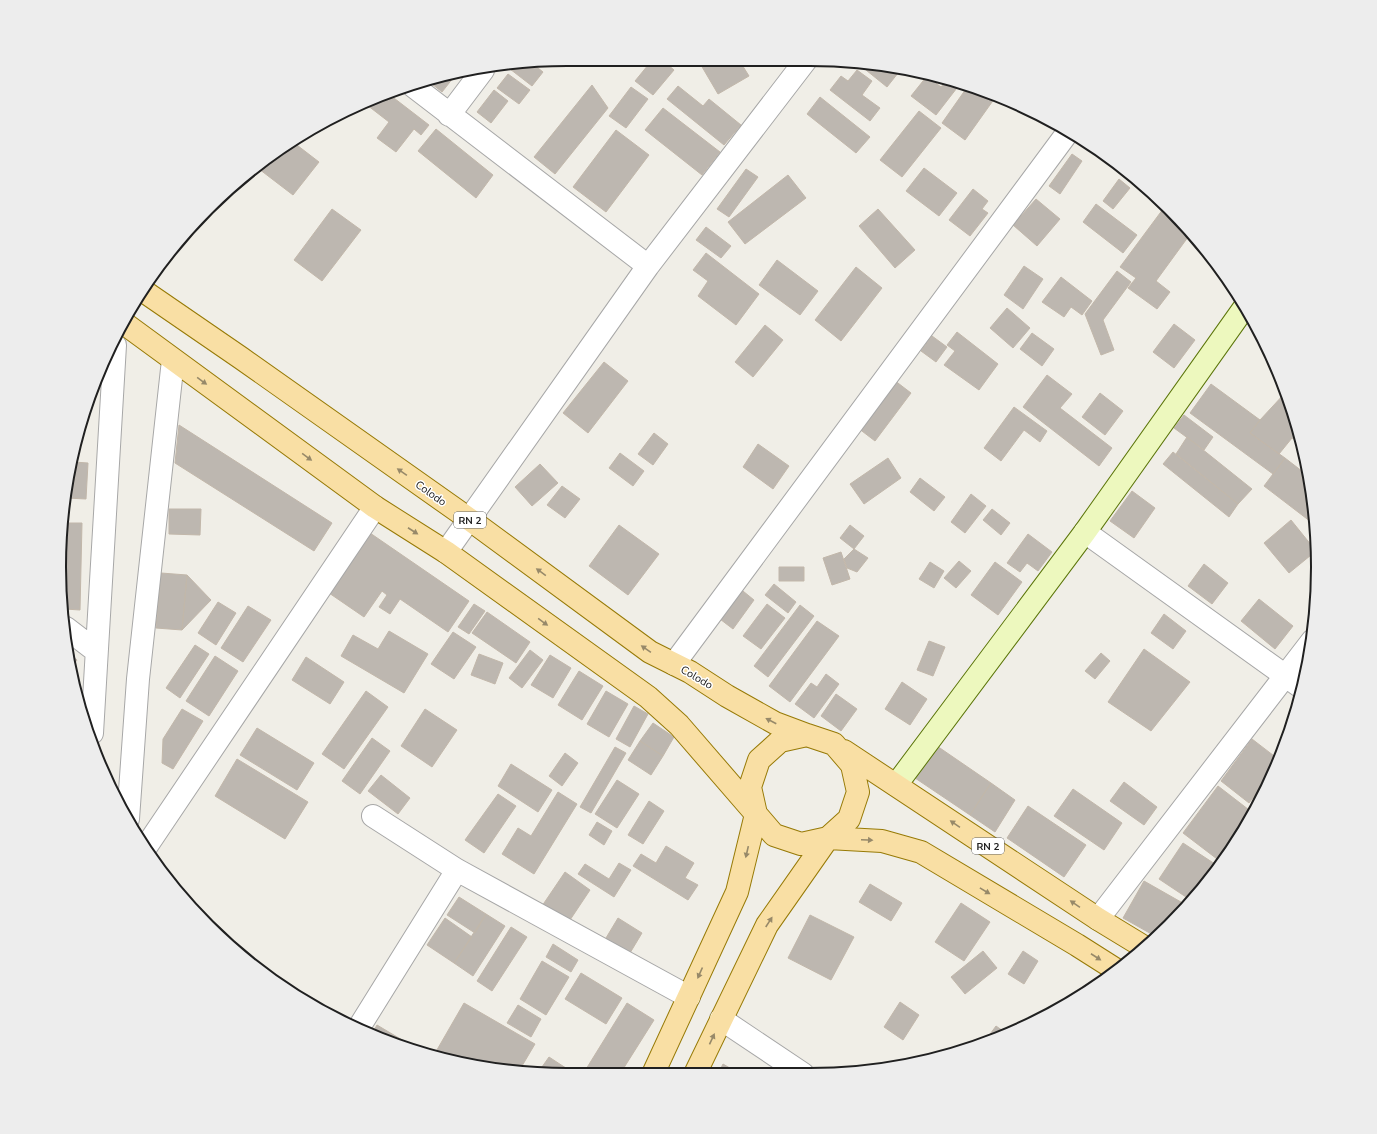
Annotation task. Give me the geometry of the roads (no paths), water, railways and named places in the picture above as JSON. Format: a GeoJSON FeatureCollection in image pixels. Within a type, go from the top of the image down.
{"type":"FeatureCollection","features":[{"type":"Feature","properties":{"kind":"main road","name":"Colodo"},"geometry":{"type":"LineString","coordinates":[[147,294],[469,519],[650,652],[690,672],[727,696],[774,723],[807,735]]}},
{"type":"Feature","properties":{"kind":"main road"},"geometry":{"type":"LineString","coordinates":[[896,785],[1085,532],[1241,312]]}},
{"type":"Feature","properties":{"kind":"main road"},"geometry":{"type":"LineString","coordinates":[[128,326],[375,507],[446,552],[648,697],[679,724],[774,835],[801,844],[828,838],[882,841],[921,852],[1111,967]]}},
{"type":"Feature","properties":{"kind":"main road"},"geometry":{"type":"LineString","coordinates":[[656,1068],[737,892],[756,814],[750,786],[759,760],[780,741],[807,735],[834,744],[852,765],[858,792],[849,819],[828,838],[767,925],[698,1068]]}},
{"type":"Feature","properties":{"kind":"main road","name":"RN 2"},"geometry":{"type":"LineString","coordinates":[[834,744],[1098,919],[1140,944]]}},
{"type":"Feature","properties":{"kind":"street"},"geometry":{"type":"LineString","coordinates":[[446,552],[648,266],[801,66]]}},
{"type":"Feature","properties":{"kind":"street"},"geometry":{"type":"LineString","coordinates":[[449,115],[480,74]]}},
{"type":"Feature","properties":{"kind":"street"},"geometry":{"type":"LineString","coordinates":[[417,89],[648,266]]}},
{"type":"Feature","properties":{"kind":"street"},"geometry":{"type":"LineString","coordinates":[[674,664],[1065,136]]}},
{"type":"Feature","properties":{"kind":"street"},"geometry":{"type":"LineString","coordinates":[[92,726],[115,352]]}},
{"type":"Feature","properties":{"kind":"street"},"geometry":{"type":"LineString","coordinates":[[129,810],[138,679],[173,360]]}},
{"type":"Feature","properties":{"kind":"street"},"geometry":{"type":"LineString","coordinates":[[149,843],[375,507]]}},
{"type":"Feature","properties":{"kind":"street"},"geometry":{"type":"LineString","coordinates":[[1085,532],[1293,682]]}},
{"type":"Feature","properties":{"kind":"street"},"geometry":{"type":"LineString","coordinates":[[70,631],[96,651]]}},
{"type":"Feature","properties":{"kind":"street"},"geometry":{"type":"LineString","coordinates":[[1098,919],[1293,682],[1301,665]]}},
{"type":"Feature","properties":{"kind":"street"},"geometry":{"type":"LineString","coordinates":[[373,816],[457,870],[689,997]]}},
{"type":"Feature","properties":{"kind":"street"},"geometry":{"type":"LineString","coordinates":[[361,1023],[457,870]]}},
{"type":"Feature","properties":{"kind":"street"},"geometry":{"type":"LineString","coordinates":[[721,1018],[794,1068]]}}]}
